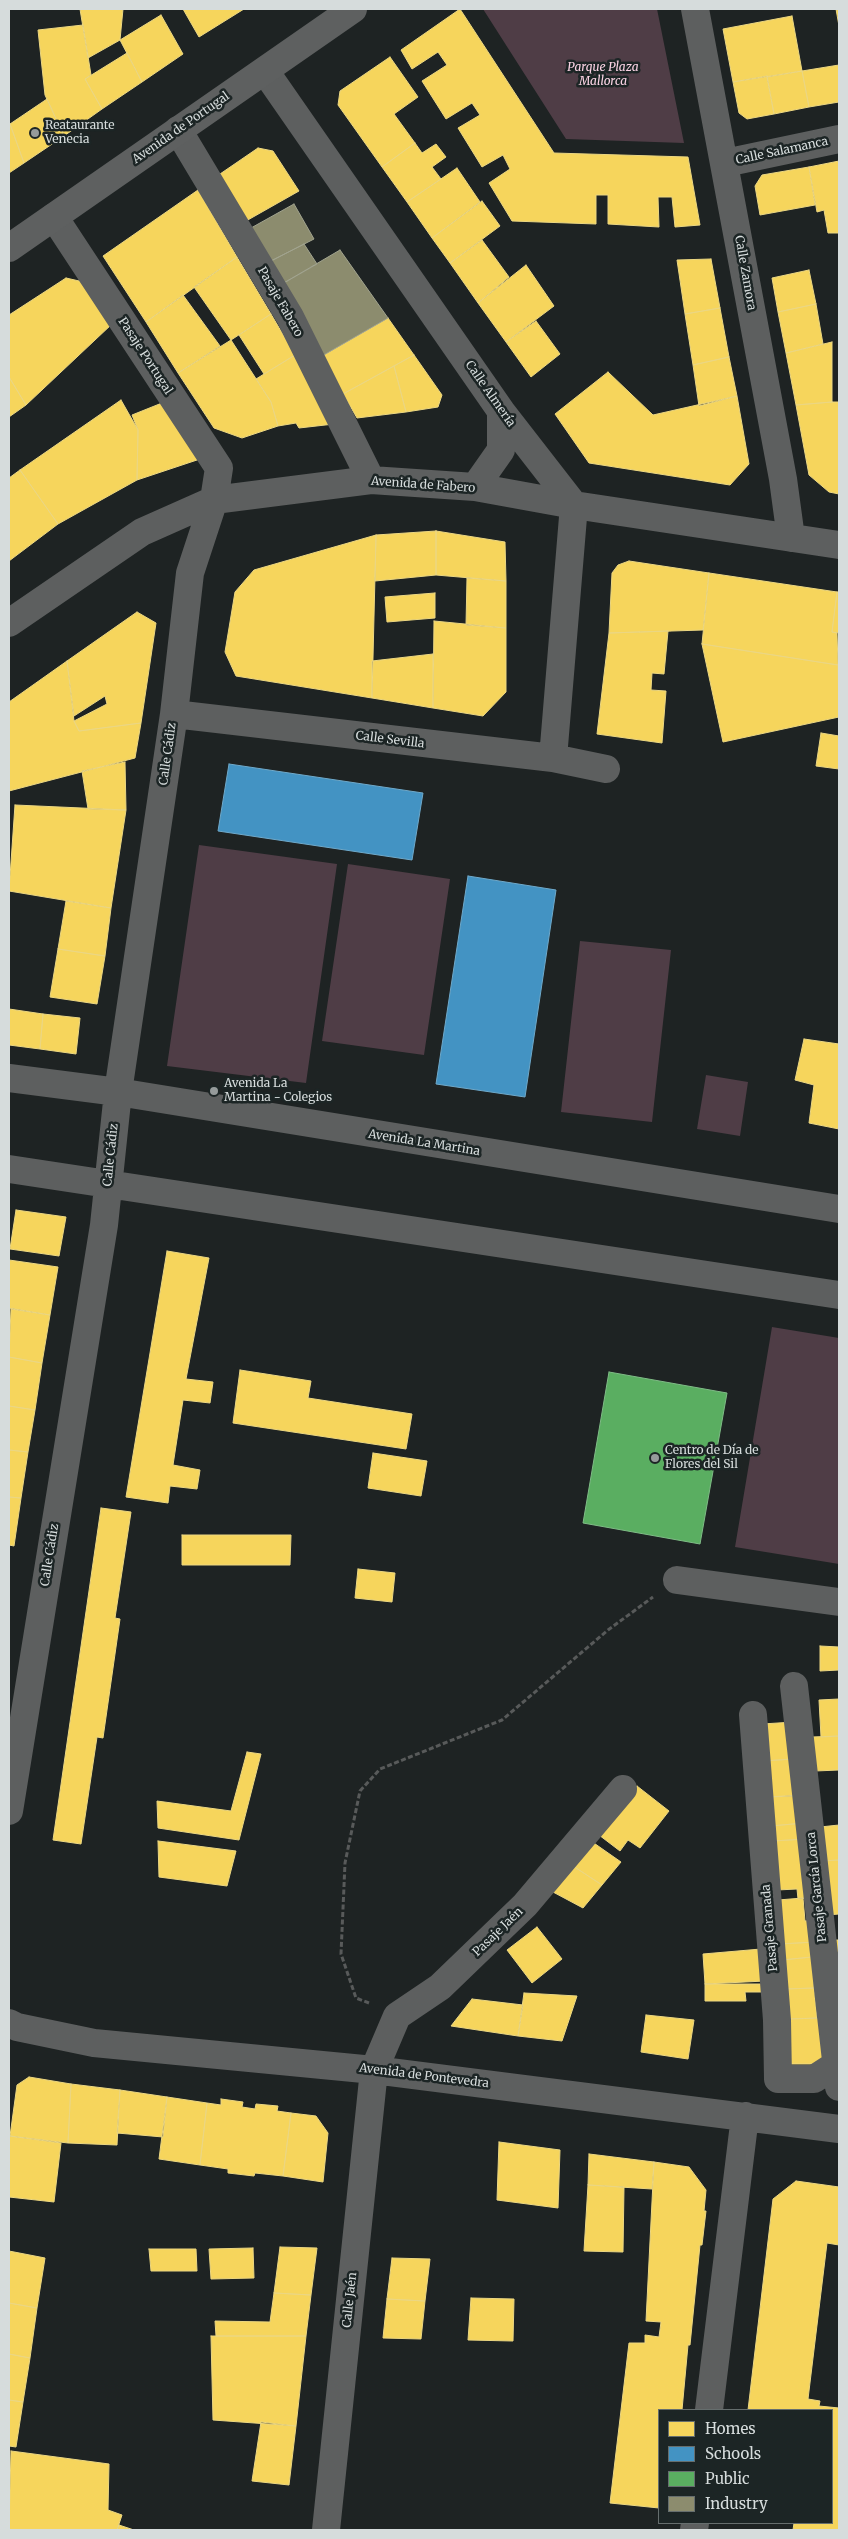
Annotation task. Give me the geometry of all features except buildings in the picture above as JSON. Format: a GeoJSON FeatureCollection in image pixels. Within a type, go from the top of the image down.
{"type":"FeatureCollection","features":[{"type":"Feature","properties":{"kind":"main road","name":"Avenida de Portugal"},"geometry":{"type":"LineString","coordinates":[[9,248],[354,9]]}},
{"type":"Feature","properties":{"kind":"street","name":"Calle Zamora"},"geometry":{"type":"LineString","coordinates":[[696,9],[783,479],[791,538]]}},
{"type":"Feature","properties":{"kind":"street","name":"Calle Almería"},"geometry":{"type":"LineString","coordinates":[[266,71],[501,412],[574,505]]}},
{"type":"Feature","properties":{"kind":"street","name":"Pasaje Fabero"},"geometry":{"type":"LineString","coordinates":[[178,130],[290,317],[371,480]]}},
{"type":"Feature","properties":{"kind":"street","name":"Calle Salamanca"},"geometry":{"type":"LineString","coordinates":[[725,163],[839,139]]}},
{"type":"Feature","properties":{"kind":"street","name":"Pasaje Portugal"},"geometry":{"type":"LineString","coordinates":[[54,216],[219,468],[214,500]]}},
{"type":"Feature","properties":{"kind":"street"},"geometry":{"type":"LineString","coordinates":[[475,488],[501,450],[501,412]]}},
{"type":"Feature","properties":{"kind":"street","name":"Avenida de Fabero"},"geometry":{"type":"LineString","coordinates":[[9,623],[142,532],[214,500],[371,480],[475,488],[574,505],[839,544]]}},
{"type":"Feature","properties":{"kind":"street","name":"Calle Cádiz"},"geometry":{"type":"LineString","coordinates":[[9,1811],[104,1225],[118,1092],[174,714],[190,573],[214,500]]}},
{"type":"Feature","properties":{"kind":"street"},"geometry":{"type":"LineString","coordinates":[[553,758],[567,608],[574,505]]}},
{"type":"Feature","properties":{"kind":"street","name":"Calle Sevilla"},"geometry":{"type":"LineString","coordinates":[[174,714],[553,758],[606,769]]}},
{"type":"Feature","properties":{"kind":"street","name":"Avenida La Martina"},"geometry":{"type":"LineString","coordinates":[[9,1078],[118,1092],[839,1209]]}},
{"type":"Feature","properties":{"kind":"street"},"geometry":{"type":"LineString","coordinates":[[9,1169],[839,1295]]}},
{"type":"Feature","properties":{"kind":"street"},"geometry":{"type":"LineString","coordinates":[[677,1580],[839,1602]]}},
{"type":"Feature","properties":{"kind":"street","name":"Pasaje García Lorca"},"geometry":{"type":"LineString","coordinates":[[794,1686],[838,2075]]}},
{"type":"Feature","properties":{"kind":"street","name":"Pasaje Granada"},"geometry":{"type":"LineString","coordinates":[[753,1715],[778,2020],[778,2079],[814,2079],[838,2075]]}},
{"type":"Feature","properties":{"kind":"street","name":"Pasaje Jaén"},"geometry":{"type":"LineString","coordinates":[[397,2016],[440,1987],[525,1905],[623,1789]]}},
{"type":"Feature","properties":{"kind":"street"},"geometry":{"type":"LineString","coordinates":[[374,2070],[397,2016]]}},
{"type":"Feature","properties":{"kind":"street","name":"Avenida de Pontevedra"},"geometry":{"type":"LineString","coordinates":[[9,2023],[94,2042],[374,2070],[839,2129]]}},
{"type":"Feature","properties":{"kind":"street","name":"Calle Jaén"},"geometry":{"type":"LineString","coordinates":[[326,2530],[374,2070]]}},
{"type":"Feature","properties":{"kind":"street"},"geometry":{"type":"LineString","coordinates":[[709,2409],[745,2116]]}},
{"type":"Feature","properties":{"kind":"path"},"geometry":{"type":"LineString","coordinates":[[397,2016],[356,1998],[341,1954],[345,1863],[360,1791],[380,1769],[502,1720],[608,1630],[677,1580]]}},
{"type":"Feature","properties":{"kind":"green space","name":"Parque Plaza Mallorca"},"geometry":{"type":"Polygon","coordinates":[[[483,9],[657,9],[684,143],[566,139],[483,9]]]}},
{"type":"Feature","properties":{"kind":"green space"},"geometry":{"type":"Polygon","coordinates":[[[199,845],[337,864],[306,1083],[167,1066],[199,845]]]}},
{"type":"Feature","properties":{"kind":"green space"},"geometry":{"type":"Polygon","coordinates":[[[348,864],[450,879],[424,1055],[322,1041],[348,864]]]}},
{"type":"Feature","properties":{"kind":"green space"},"geometry":{"type":"Polygon","coordinates":[[[580,941],[671,950],[652,1122],[561,1112],[580,941]]]}},
{"type":"Feature","properties":{"kind":"green space"},"geometry":{"type":"Polygon","coordinates":[[[706,1075],[748,1082],[740,1136],[697,1129],[706,1075]]]}},
{"type":"Feature","properties":{"kind":"green space"},"geometry":{"type":"Polygon","coordinates":[[[772,1327],[839,1338],[839,1564],[735,1547],[772,1327]]]}},
{"type":"Feature","properties":{"kind":"place","name":"Reataurante Venecia"},"geometry":{"type":"Point","coordinates":[35,133]}},
{"type":"Feature","properties":{"kind":"place","name":"Avenida La Martina - Colegios"},"geometry":{"type":"Point","coordinates":[214,1091]}},
{"type":"Feature","properties":{"kind":"place","name":"Centro de Día de Flores del Sil"},"geometry":{"type":"Point","coordinates":[655,1458]}}]}
